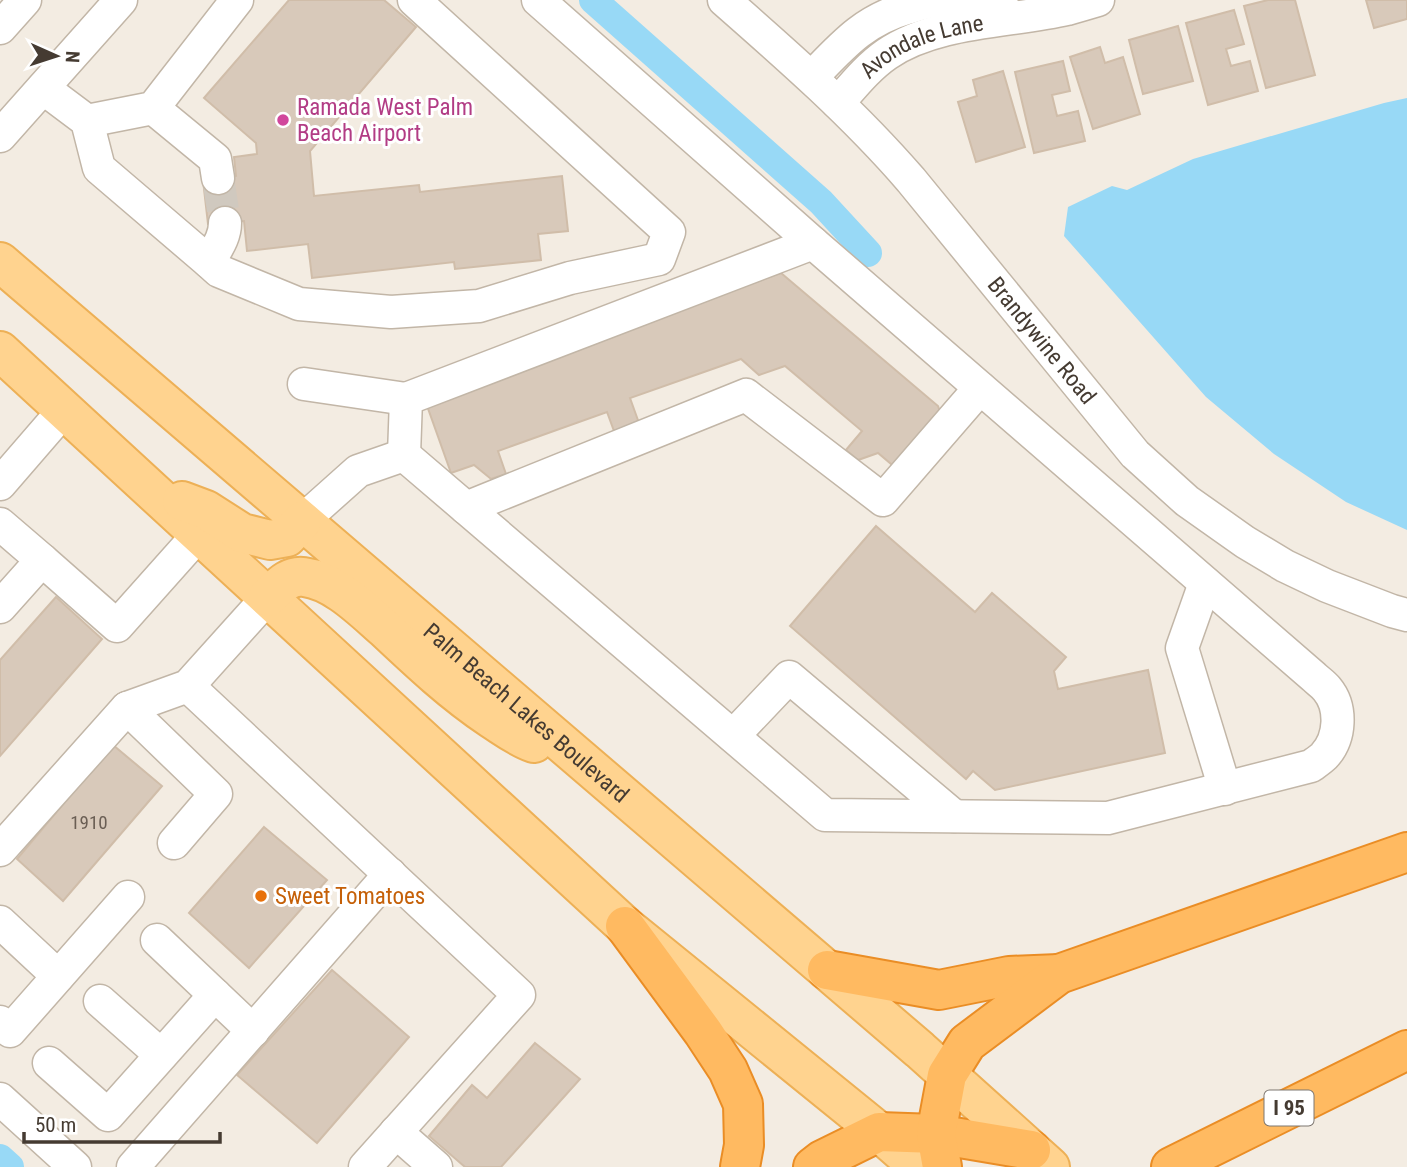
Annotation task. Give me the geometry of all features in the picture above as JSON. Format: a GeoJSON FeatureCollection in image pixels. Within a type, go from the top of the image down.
{"type":"FeatureCollection","features":[{"type":"Feature","properties":{"kind":"highway"},"geometry":{"type":"LineString","coordinates":[[827,970],[939,990],[1009,976],[1059,974],[1407,852]]}},
{"type":"Feature","properties":{"kind":"highway"},"geometry":{"type":"LineString","coordinates":[[625,926],[728,1070],[743,1104],[744,1145],[740,1167]]}},
{"type":"Feature","properties":{"kind":"highway"},"geometry":{"type":"LineString","coordinates":[[933,1156],[947,1075],[967,1043],[1059,974]]}},
{"type":"Feature","properties":{"kind":"highway","name":"I 95"},"geometry":{"type":"LineString","coordinates":[[1171,1167],[1407,1050]]}},
{"type":"Feature","properties":{"kind":"highway"},"geometry":{"type":"LineString","coordinates":[[813,1167],[878,1132],[933,1156],[1040,1159]]}},
{"type":"Feature","properties":{"kind":"main road","name":"Palm Beach Lakes Boulevard"},"geometry":{"type":"LineString","coordinates":[[0,262],[827,970],[1040,1159]]}},
{"type":"Feature","properties":{"kind":"main road"},"geometry":{"type":"LineString","coordinates":[[0,351],[625,926],[878,1132]]}},
{"type":"Feature","properties":{"kind":"main road"},"geometry":{"type":"LineString","coordinates":[[150,489],[206,510],[242,533],[270,540],[287,537],[302,521]]}},
{"type":"Feature","properties":{"kind":"main road"},"geometry":{"type":"LineString","coordinates":[[268,597],[287,579],[302,577],[335,589],[368,614],[464,700],[523,740],[578,757]]}},
{"type":"Feature","properties":{"kind":"street"},"geometry":{"type":"LineString","coordinates":[[0,27],[25,0]]}},
{"type":"Feature","properties":{"kind":"street"},"geometry":{"type":"LineString","coordinates":[[0,136],[121,0]]}},
{"type":"Feature","properties":{"kind":"street"},"geometry":{"type":"LineString","coordinates":[[87,121],[153,108],[237,0]]}},
{"type":"Feature","properties":{"kind":"street"},"geometry":{"type":"LineString","coordinates":[[43,88],[87,121],[99,168],[219,271],[299,304],[391,312],[479,306],[570,278],[659,260],[669,232],[414,0]]}},
{"type":"Feature","properties":{"kind":"street"},"geometry":{"type":"LineString","coordinates":[[404,455],[825,815],[1108,818],[1311,766],[1325,755],[1334,740],[1338,723],[1336,705],[1327,689],[813,243],[538,0]]}},
{"type":"Feature","properties":{"kind":"street","name":"Brandywine Road"},"geometry":{"type":"LineString","coordinates":[[724,0],[812,77],[879,143],[1135,454],[1187,501],[1285,566],[1327,586],[1407,615]]}},
{"type":"Feature","properties":{"kind":"street","name":"Avondale Lane"},"geometry":{"type":"LineString","coordinates":[[812,77],[865,26],[891,13],[919,4],[945,0],[965,2],[1020,17]]}},
{"type":"Feature","properties":{"kind":"street","name":"Avondale Lane"},"geometry":{"type":"LineString","coordinates":[[838,103],[860,78],[886,55],[906,43],[988,20],[1067,9],[1098,0]]}},
{"type":"Feature","properties":{"kind":"street"},"geometry":{"type":"LineString","coordinates":[[153,108],[215,159],[218,178]]}},
{"type":"Feature","properties":{"kind":"street"},"geometry":{"type":"LineString","coordinates":[[209,262],[225,232],[225,223]]}},
{"type":"Feature","properties":{"kind":"street"},"geometry":{"type":"LineString","coordinates":[[304,384],[406,399],[813,243]]}},
{"type":"Feature","properties":{"kind":"street"},"geometry":{"type":"LineString","coordinates":[[466,508],[746,395],[883,500],[980,388]]}},
{"type":"Feature","properties":{"kind":"street"},"geometry":{"type":"LineString","coordinates":[[404,455],[406,399]]}},
{"type":"Feature","properties":{"kind":"street"},"geometry":{"type":"LineString","coordinates":[[0,484],[64,410]]}},
{"type":"Feature","properties":{"kind":"street"},"geometry":{"type":"LineString","coordinates":[[302,521],[358,471],[404,455]]}},
{"type":"Feature","properties":{"kind":"street"},"geometry":{"type":"LineString","coordinates":[[0,524],[117,626],[199,534]]}},
{"type":"Feature","properties":{"kind":"street"},"geometry":{"type":"LineString","coordinates":[[0,607],[42,560]]}},
{"type":"Feature","properties":{"kind":"street"},"geometry":{"type":"LineString","coordinates":[[1205,583],[1182,648],[1225,789]]}},
{"type":"Feature","properties":{"kind":"street"},"geometry":{"type":"LineString","coordinates":[[0,850],[127,708],[188,686],[268,597]]}},
{"type":"Feature","properties":{"kind":"street"},"geometry":{"type":"LineString","coordinates":[[733,736],[789,677],[954,816]]}},
{"type":"Feature","properties":{"kind":"street"},"geometry":{"type":"LineString","coordinates":[[188,686],[519,995],[365,1167]]}},
{"type":"Feature","properties":{"kind":"street"},"geometry":{"type":"LineString","coordinates":[[127,708],[216,794],[174,843]]}},
{"type":"Feature","properties":{"kind":"street"},"geometry":{"type":"LineString","coordinates":[[132,1167],[390,874]]}},
{"type":"Feature","properties":{"kind":"street"},"geometry":{"type":"LineString","coordinates":[[0,1022],[9,1031],[128,897]]}},
{"type":"Feature","properties":{"kind":"street"},"geometry":{"type":"LineString","coordinates":[[0,922],[58,976]]}},
{"type":"Feature","properties":{"kind":"street"},"geometry":{"type":"LineString","coordinates":[[157,940],[253,1031]]}},
{"type":"Feature","properties":{"kind":"street"},"geometry":{"type":"LineString","coordinates":[[49,1063],[108,1115],[215,995]]}},
{"type":"Feature","properties":{"kind":"street"},"geometry":{"type":"LineString","coordinates":[[100,1001],[161,1055]]}},
{"type":"Feature","properties":{"kind":"street"},"geometry":{"type":"LineString","coordinates":[[0,1099],[75,1167]]}},
{"type":"Feature","properties":{"kind":"street"},"geometry":{"type":"LineString","coordinates":[[396,1132],[436,1167]]}},
{"type":"Feature","properties":{"kind":"water"},"geometry":{"type":"Polygon","coordinates":[[[1407,98],[1407,530],[1346,502],[1274,454],[1206,397],[1064,236],[1068,207],[1112,186],[1127,190],[1193,159],[1407,98]]]}},
{"type":"Feature","properties":{"kind":"building","name":"Ramada West Palm Beach Airport"},"geometry":{"type":"Polygon","coordinates":[[[289,0],[384,0],[416,27],[310,151],[314,196],[419,185],[420,192],[562,176],[568,231],[538,234],[541,260],[455,269],[454,262],[312,278],[308,244],[247,251],[244,221],[208,224],[203,180],[236,176],[234,157],[257,154],[256,143],[204,98],[289,0]]]}},
{"type":"Feature","properties":{"kind":"building"},"geometry":{"type":"Polygon","coordinates":[[[1268,0],[1295,0],[1315,75],[1266,88],[1244,6],[1268,0]]]}},
{"type":"Feature","properties":{"kind":"building"},"geometry":{"type":"Polygon","coordinates":[[[1366,0],[1407,0],[1407,19],[1374,28],[1366,0]]]}},
{"type":"Feature","properties":{"kind":"building"},"geometry":{"type":"Polygon","coordinates":[[[1234,10],[1244,44],[1226,49],[1231,66],[1250,61],[1258,91],[1208,105],[1186,23],[1234,10]]]}},
{"type":"Feature","properties":{"kind":"building"},"geometry":{"type":"Polygon","coordinates":[[[1178,26],[1193,81],[1143,94],[1129,40],[1178,26]]]}},
{"type":"Feature","properties":{"kind":"building"},"geometry":{"type":"Polygon","coordinates":[[[1100,47],[1105,63],[1123,57],[1140,114],[1093,129],[1070,57],[1100,47]]]}},
{"type":"Feature","properties":{"kind":"building"},"geometry":{"type":"Polygon","coordinates":[[[1063,61],[1070,91],[1052,95],[1057,116],[1078,111],[1085,141],[1034,153],[1015,72],[1063,61]]]}},
{"type":"Feature","properties":{"kind":"building"},"geometry":{"type":"Polygon","coordinates":[[[1003,71],[1025,147],[976,162],[958,102],[977,96],[973,80],[1003,71]]]}},
{"type":"Feature","properties":{"kind":"building"},"geometry":{"type":"Polygon","coordinates":[[[781,273],[938,406],[941,415],[897,469],[878,453],[858,460],[846,450],[862,431],[785,366],[759,375],[741,359],[630,398],[639,423],[614,431],[607,412],[498,451],[506,474],[491,479],[474,465],[451,473],[425,400],[781,273]]]}},
{"type":"Feature","properties":{"kind":"building"},"geometry":{"type":"Polygon","coordinates":[[[876,526],[975,612],[992,593],[1066,657],[1054,671],[1058,689],[1148,670],[1165,753],[995,790],[973,771],[966,779],[790,626],[876,526]]]}},
{"type":"Feature","properties":{"kind":"building"},"geometry":{"type":"Polygon","coordinates":[[[56,597],[102,639],[0,756],[0,660],[56,597]]]}},
{"type":"Feature","properties":{"kind":"building"},"geometry":{"type":"Polygon","coordinates":[[[113,745],[162,786],[63,901],[17,859],[113,745]]]}},
{"type":"Feature","properties":{"kind":"building"},"geometry":{"type":"Polygon","coordinates":[[[264,827],[327,880],[249,968],[189,913],[264,827]]]}},
{"type":"Feature","properties":{"kind":"building"},"geometry":{"type":"Polygon","coordinates":[[[332,970],[409,1037],[317,1143],[237,1075],[332,970]]]}},
{"type":"Feature","properties":{"kind":"building"},"geometry":{"type":"Polygon","coordinates":[[[535,1043],[580,1079],[501,1167],[465,1167],[429,1136],[472,1085],[487,1098],[535,1043]]]}},
{"type":"Feature","properties":{"kind":"waterway"},"geometry":{"type":"LineString","coordinates":[[593,0],[821,202],[868,253]]}},
{"type":"Feature","properties":{"kind":"waterway"},"geometry":{"type":"LineString","coordinates":[[0,1158],[10,1167]]}},
{"type":"Feature","properties":{"kind":"tunnel"},"geometry":{"type":"LineString","coordinates":[[218,178],[225,223]]}},
{"type":"Feature","properties":{"kind":"place","name":"Ramada West Palm Beach Airport"},"geometry":{"type":"Point","coordinates":[283,120]}},
{"type":"Feature","properties":{"kind":"place","name":"Sweet Tomatoes"},"geometry":{"type":"Point","coordinates":[261,896]}}]}
